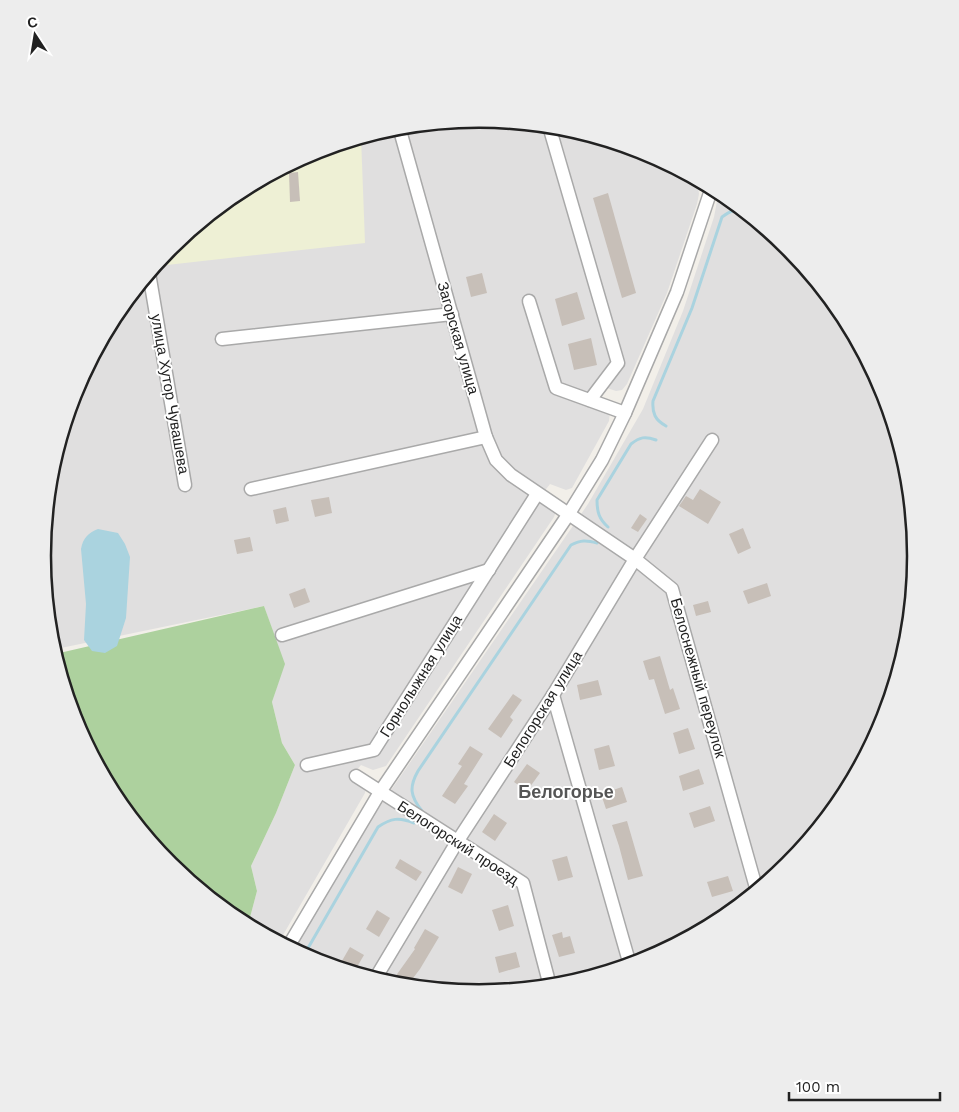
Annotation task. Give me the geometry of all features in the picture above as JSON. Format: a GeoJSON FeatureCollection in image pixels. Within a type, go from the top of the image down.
{"type":"FeatureCollection","features":[{"type":"Feature","properties":{"kind":"street"},"geometry":{"type":"LineString","coordinates":[[551,134],[618,363],[590,400]]}},
{"type":"Feature","properties":{"kind":"street","name":"Загорская улица"},"geometry":{"type":"LineString","coordinates":[[401,135],[486,437],[496,460],[511,475],[568,515]]}},
{"type":"Feature","properties":{"kind":"street"},"geometry":{"type":"LineString","coordinates":[[292,941],[380,792],[568,515],[602,460],[625,413],[677,292],[709,195]]}},
{"type":"Feature","properties":{"kind":"street","name":"улица Хутор Чувашева"},"geometry":{"type":"LineString","coordinates":[[151,283],[185,485]]}},
{"type":"Feature","properties":{"kind":"street"},"geometry":{"type":"LineString","coordinates":[[529,301],[556,388],[625,413]]}},
{"type":"Feature","properties":{"kind":"street"},"geometry":{"type":"LineString","coordinates":[[222,339],[452,314]]}},
{"type":"Feature","properties":{"kind":"street"},"geometry":{"type":"LineString","coordinates":[[251,489],[486,437]]}},
{"type":"Feature","properties":{"kind":"street","name":"Белогорская улица"},"geometry":{"type":"LineString","coordinates":[[379,972],[457,842],[712,440]]}},
{"type":"Feature","properties":{"kind":"street","name":"Горнолыжная улица"},"geometry":{"type":"LineString","coordinates":[[307,765],[374,750],[537,494]]}},
{"type":"Feature","properties":{"kind":"street","name":"Белоснежный переулок"},"geometry":{"type":"LineString","coordinates":[[568,515],[635,559],[672,589],[755,884]]}},
{"type":"Feature","properties":{"kind":"street"},"geometry":{"type":"LineString","coordinates":[[282,635],[488,570]]}},
{"type":"Feature","properties":{"kind":"street"},"geometry":{"type":"LineString","coordinates":[[552,695],[628,958]]}},
{"type":"Feature","properties":{"kind":"street","name":"Белогорский проезд"},"geometry":{"type":"LineString","coordinates":[[356,776],[523,883],[548,979]]}},
{"type":"Feature","properties":{"kind":"shaded area"},"geometry":{"type":"Polygon","coordinates":[[[480,128],[508,129],[563,136],[617,150],[669,172],[698,188],[697,204],[667,293],[627,384],[622,390],[616,391],[604,387],[599,395],[605,400],[610,410],[609,421],[572,488],[566,490],[550,484],[543,493],[556,511],[554,517],[386,766],[373,770],[361,765],[356,771],[366,787],[365,793],[282,936],[250,917],[257,891],[251,866],[276,813],[295,765],[282,743],[272,702],[284,664],[264,606],[61,648],[59,640],[52,584],[52,528],[59,472],[74,418],[95,367],[123,318],[140,295],[177,253],[219,216],[265,185],[290,172],[342,150],[369,142],[424,131],[480,128]]]}},
{"type":"Feature","properties":{"kind":"shaded area"},"geometry":{"type":"Polygon","coordinates":[[[717,200],[762,234],[801,274],[836,318],[864,367],[875,392],[885,418],[900,472],[907,528],[908,556],[907,584],[900,640],[885,694],[875,720],[850,770],[836,794],[819,817],[782,859],[762,878],[740,896],[694,927],[643,952],[617,962],[590,970],[535,981],[480,984],[451,983],[424,981],[369,970],[342,962],[298,944],[376,812],[588,504],[643,409],[683,311],[714,217],[717,200]]]}},
{"type":"Feature","properties":{"kind":"green space"},"geometry":{"type":"Polygon","coordinates":[[[361,144],[365,243],[166,265],[197,234],[219,216],[265,185],[316,160],[361,144]]]}},
{"type":"Feature","properties":{"kind":"green space"},"geometry":{"type":"Polygon","coordinates":[[[264,606],[285,664],[272,702],[282,743],[295,765],[276,813],[251,866],[257,891],[250,917],[219,896],[177,859],[140,817],[123,794],[95,745],[84,720],[74,694],[62,652],[264,606]]]}},
{"type":"Feature","properties":{"kind":"water"},"geometry":{"type":"Polygon","coordinates":[[[98,529],[118,533],[130,557],[126,618],[117,646],[105,653],[92,651],[84,640],[86,604],[81,549],[86,536],[98,529]]]}},
{"type":"Feature","properties":{"kind":"building"},"geometry":{"type":"Polygon","coordinates":[[[298,172],[300,201],[290,202],[289,173],[298,172]]]}},
{"type":"Feature","properties":{"kind":"building"},"geometry":{"type":"Polygon","coordinates":[[[608,193],[636,293],[622,298],[593,198],[608,193]]]}},
{"type":"Feature","properties":{"kind":"building"},"geometry":{"type":"Polygon","coordinates":[[[482,273],[487,293],[471,297],[466,277],[482,273]]]}},
{"type":"Feature","properties":{"kind":"building"},"geometry":{"type":"Polygon","coordinates":[[[577,292],[585,319],[562,326],[555,299],[577,292]]]}},
{"type":"Feature","properties":{"kind":"building"},"geometry":{"type":"Polygon","coordinates":[[[591,338],[597,365],[574,370],[568,344],[591,338]]]}},
{"type":"Feature","properties":{"kind":"building"},"geometry":{"type":"Polygon","coordinates":[[[700,489],[721,502],[708,524],[679,506],[686,496],[693,500],[700,489]]]}},
{"type":"Feature","properties":{"kind":"building"},"geometry":{"type":"Polygon","coordinates":[[[329,497],[332,513],[315,517],[311,500],[329,497]]]}},
{"type":"Feature","properties":{"kind":"building"},"geometry":{"type":"Polygon","coordinates":[[[286,507],[289,521],[276,524],[273,510],[286,507]]]}},
{"type":"Feature","properties":{"kind":"building"},"geometry":{"type":"Polygon","coordinates":[[[640,514],[647,519],[638,532],[631,528],[640,514]]]}},
{"type":"Feature","properties":{"kind":"building"},"geometry":{"type":"Polygon","coordinates":[[[743,528],[751,548],[738,554],[729,534],[743,528]]]}},
{"type":"Feature","properties":{"kind":"building"},"geometry":{"type":"Polygon","coordinates":[[[250,537],[253,551],[237,554],[234,540],[250,537]]]}},
{"type":"Feature","properties":{"kind":"building"},"geometry":{"type":"Polygon","coordinates":[[[767,583],[771,596],[748,604],[743,591],[767,583]]]}},
{"type":"Feature","properties":{"kind":"building"},"geometry":{"type":"Polygon","coordinates":[[[305,588],[310,602],[294,608],[289,594],[305,588]]]}},
{"type":"Feature","properties":{"kind":"building"},"geometry":{"type":"Polygon","coordinates":[[[708,601],[711,612],[696,616],[693,605],[708,601]]]}},
{"type":"Feature","properties":{"kind":"building"},"geometry":{"type":"Polygon","coordinates":[[[660,656],[670,690],[673,688],[680,709],[665,714],[654,679],[649,680],[643,661],[660,656]]]}},
{"type":"Feature","properties":{"kind":"building"},"geometry":{"type":"Polygon","coordinates":[[[598,680],[602,695],[580,700],[577,685],[598,680]]]}},
{"type":"Feature","properties":{"kind":"building"},"geometry":{"type":"Polygon","coordinates":[[[513,694],[522,700],[510,717],[513,720],[501,738],[488,729],[513,694]]]}},
{"type":"Feature","properties":{"kind":"building"},"geometry":{"type":"Polygon","coordinates":[[[688,728],[695,749],[679,754],[673,733],[688,728]]]}},
{"type":"Feature","properties":{"kind":"building"},"geometry":{"type":"Polygon","coordinates":[[[609,745],[615,766],[599,770],[594,749],[609,745]]]}},
{"type":"Feature","properties":{"kind":"building"},"geometry":{"type":"Polygon","coordinates":[[[470,746],[483,754],[464,784],[468,786],[455,804],[442,796],[462,766],[458,764],[470,746]]]}},
{"type":"Feature","properties":{"kind":"building"},"geometry":{"type":"Polygon","coordinates":[[[527,764],[540,773],[527,791],[514,782],[527,764]]]}},
{"type":"Feature","properties":{"kind":"building"},"geometry":{"type":"Polygon","coordinates":[[[699,769],[704,784],[683,791],[679,776],[699,769]]]}},
{"type":"Feature","properties":{"kind":"building"},"geometry":{"type":"Polygon","coordinates":[[[622,787],[627,802],[606,809],[601,794],[622,787]]]}},
{"type":"Feature","properties":{"kind":"building"},"geometry":{"type":"Polygon","coordinates":[[[710,806],[715,821],[694,828],[689,813],[710,806]]]}},
{"type":"Feature","properties":{"kind":"building"},"geometry":{"type":"Polygon","coordinates":[[[494,814],[507,823],[495,841],[482,832],[494,814]]]}},
{"type":"Feature","properties":{"kind":"building"},"geometry":{"type":"Polygon","coordinates":[[[627,821],[643,876],[628,880],[612,825],[627,821]]]}},
{"type":"Feature","properties":{"kind":"building"},"geometry":{"type":"Polygon","coordinates":[[[567,856],[573,877],[558,881],[552,860],[567,856]]]}},
{"type":"Feature","properties":{"kind":"building"},"geometry":{"type":"Polygon","coordinates":[[[400,859],[422,872],[416,881],[395,868],[400,859]]]}},
{"type":"Feature","properties":{"kind":"building"},"geometry":{"type":"Polygon","coordinates":[[[458,867],[472,874],[462,894],[448,887],[458,867]]]}},
{"type":"Feature","properties":{"kind":"building"},"geometry":{"type":"Polygon","coordinates":[[[728,876],[733,891],[712,897],[707,882],[728,876]]]}},
{"type":"Feature","properties":{"kind":"building"},"geometry":{"type":"Polygon","coordinates":[[[508,905],[514,926],[499,931],[492,910],[508,905]]]}},
{"type":"Feature","properties":{"kind":"building"},"geometry":{"type":"Polygon","coordinates":[[[377,910],[390,918],[379,937],[366,929],[377,910]]]}},
{"type":"Feature","properties":{"kind":"building"},"geometry":{"type":"Polygon","coordinates":[[[425,929],[439,937],[412,979],[396,976],[415,949],[425,929]]]}},
{"type":"Feature","properties":{"kind":"building"},"geometry":{"type":"Polygon","coordinates":[[[562,932],[563,938],[570,936],[575,953],[559,957],[552,935],[562,932]]]}},
{"type":"Feature","properties":{"kind":"building"},"geometry":{"type":"Polygon","coordinates":[[[350,947],[364,955],[357,967],[341,962],[350,947]]]}},
{"type":"Feature","properties":{"kind":"building"},"geometry":{"type":"Polygon","coordinates":[[[516,952],[520,967],[499,973],[495,957],[516,952]]]}},
{"type":"Feature","properties":{"kind":"waterway"},"geometry":{"type":"LineString","coordinates":[[666,426],[655,416],[653,401],[692,308],[722,217],[733,211]]}},
{"type":"Feature","properties":{"kind":"waterway"},"geometry":{"type":"LineString","coordinates":[[608,527],[599,515],[597,500],[631,444],[643,438],[656,440]]}},
{"type":"Feature","properties":{"kind":"waterway"},"geometry":{"type":"LineString","coordinates":[[422,811],[415,801],[412,791],[413,782],[418,771],[571,545],[584,541],[597,543]]}},
{"type":"Feature","properties":{"kind":"waterway"},"geometry":{"type":"LineString","coordinates":[[308,948],[378,827],[395,819],[414,823]]}},
{"type":"Feature","properties":{"kind":"district","name":"Белогорье"},"geometry":{"type":"Point","coordinates":[566,792]}}]}
